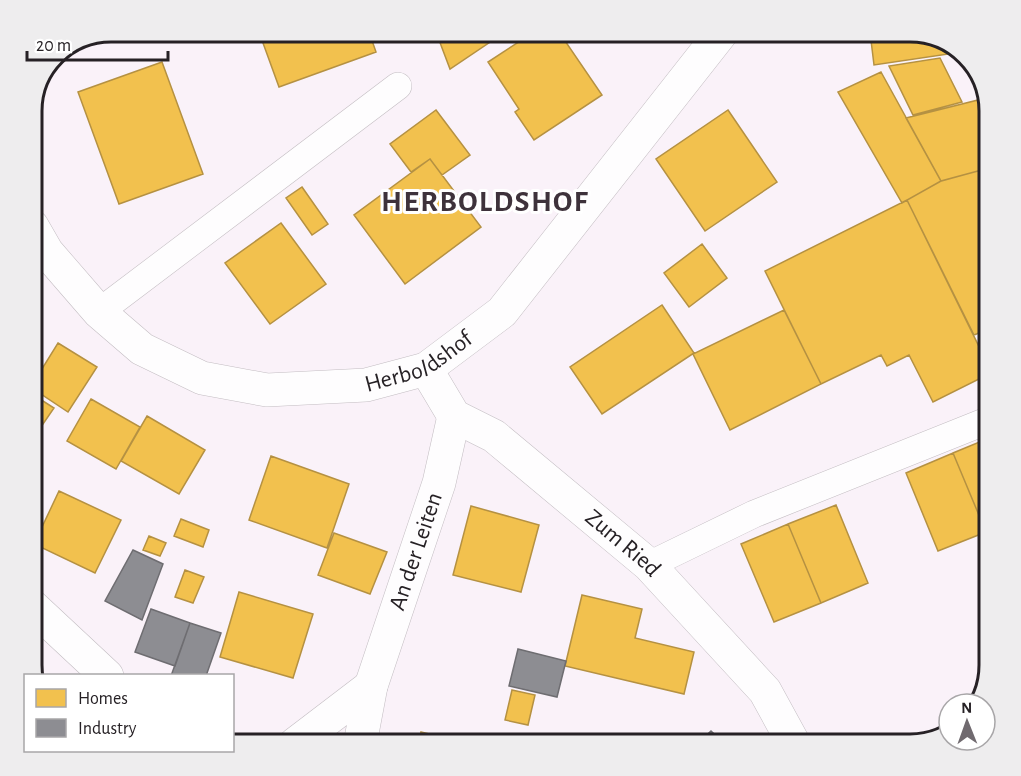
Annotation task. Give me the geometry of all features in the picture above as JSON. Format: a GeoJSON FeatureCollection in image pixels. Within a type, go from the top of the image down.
{"type":"FeatureCollection","features":[{"type":"Feature","properties":{"kind":"street","name":"Herboldshof"},"geometry":{"type":"LineString","coordinates":[[42,252],[99,312],[142,349],[202,378],[267,390],[366,385],[426,369],[502,312],[714,42]]}},
{"type":"Feature","properties":{"kind":"street"},"geometry":{"type":"LineString","coordinates":[[426,369],[454,416]]}},
{"type":"Feature","properties":{"kind":"street","name":"Zum Ried"},"geometry":{"type":"LineString","coordinates":[[454,416],[494,436],[649,565],[765,690],[789,734]]}},
{"type":"Feature","properties":{"kind":"street","name":"An der Leiten"},"geometry":{"type":"LineString","coordinates":[[362,734],[370,686],[439,483],[454,416]]}},
{"type":"Feature","properties":{"kind":"street"},"geometry":{"type":"LineString","coordinates":[[42,615],[105,674]]}},
{"type":"Feature","properties":{"kind":"street"},"geometry":{"type":"LineString","coordinates":[[308,734],[370,686]]}},
{"type":"Feature","properties":{"kind":"lane"},"geometry":{"type":"LineString","coordinates":[[99,312],[398,86]]}},
{"type":"Feature","properties":{"kind":"lane"},"geometry":{"type":"LineString","coordinates":[[649,565],[754,514],[979,424]]}},
{"type":"Feature","properties":{"kind":"building: Homes"},"geometry":{"type":"Polygon","coordinates":[[[263,42],[372,42],[376,52],[279,87],[263,42]]]}},
{"type":"Feature","properties":{"kind":"building: Homes"},"geometry":{"type":"Polygon","coordinates":[[[440,42],[490,42],[450,69],[440,42]]]}},
{"type":"Feature","properties":{"kind":"building: Homes"},"geometry":{"type":"Polygon","coordinates":[[[519,42],[566,42],[602,95],[534,140],[515,112],[519,109],[488,62],[519,42]]]}},
{"type":"Feature","properties":{"kind":"building: Homes"},"geometry":{"type":"Polygon","coordinates":[[[871,42],[923,43],[949,54],[874,65],[871,42]]]}},
{"type":"Feature","properties":{"kind":"building: Homes"},"geometry":{"type":"Polygon","coordinates":[[[940,58],[962,102],[913,115],[889,66],[940,58]]]}},
{"type":"Feature","properties":{"kind":"building: Homes"},"geometry":{"type":"Polygon","coordinates":[[[162,62],[203,174],[119,204],[78,92],[162,62]]]}},
{"type":"Feature","properties":{"kind":"building: Homes"},"geometry":{"type":"Polygon","coordinates":[[[881,72],[941,181],[902,203],[838,92],[881,72]]]}},
{"type":"Feature","properties":{"kind":"building: Homes"},"geometry":{"type":"Polygon","coordinates":[[[978,100],[979,171],[941,181],[906,118],[978,100]]]}},
{"type":"Feature","properties":{"kind":"building: Homes"},"geometry":{"type":"Polygon","coordinates":[[[436,110],[470,155],[442,175],[430,159],[411,172],[390,144],[436,110]]]}},
{"type":"Feature","properties":{"kind":"building: Homes"},"geometry":{"type":"Polygon","coordinates":[[[728,110],[777,182],[705,231],[656,159],[728,110]]]}},
{"type":"Feature","properties":{"kind":"building: Homes"},"geometry":{"type":"Polygon","coordinates":[[[430,159],[481,227],[405,284],[354,215],[430,159]]]}},
{"type":"Feature","properties":{"kind":"building: Homes"},"geometry":{"type":"Polygon","coordinates":[[[979,171],[979,333],[974,335],[907,200],[941,181],[979,171]]]}},
{"type":"Feature","properties":{"kind":"building: Homes"},"geometry":{"type":"Polygon","coordinates":[[[302,187],[328,224],[312,235],[286,198],[302,187]]]}},
{"type":"Feature","properties":{"kind":"building: Homes"},"geometry":{"type":"Polygon","coordinates":[[[907,200],[979,347],[979,379],[933,402],[909,355],[887,366],[881,355],[821,384],[765,271],[907,200]]]}},
{"type":"Feature","properties":{"kind":"building: Homes"},"geometry":{"type":"Polygon","coordinates":[[[281,223],[326,284],[270,324],[225,263],[281,223]]]}},
{"type":"Feature","properties":{"kind":"building: Homes"},"geometry":{"type":"Polygon","coordinates":[[[702,244],[727,278],[689,307],[664,273],[702,244]]]}},
{"type":"Feature","properties":{"kind":"building: Homes"},"geometry":{"type":"Polygon","coordinates":[[[662,305],[694,353],[602,414],[570,367],[662,305]]]}},
{"type":"Feature","properties":{"kind":"building: Homes"},"geometry":{"type":"Polygon","coordinates":[[[784,310],[821,384],[730,430],[693,354],[784,310]]]}},
{"type":"Feature","properties":{"kind":"building: Homes"},"geometry":{"type":"Polygon","coordinates":[[[58,343],[97,367],[68,412],[42,395],[42,369],[58,343]]]}},
{"type":"Feature","properties":{"kind":"building: Homes"},"geometry":{"type":"Polygon","coordinates":[[[91,399],[140,427],[116,469],[67,441],[91,399]]]}},
{"type":"Feature","properties":{"kind":"building: Homes"},"geometry":{"type":"Polygon","coordinates":[[[42,400],[54,408],[42,425],[42,400]]]}},
{"type":"Feature","properties":{"kind":"building: Homes"},"geometry":{"type":"Polygon","coordinates":[[[147,416],[205,450],[179,494],[121,461],[147,416]]]}},
{"type":"Feature","properties":{"kind":"building: Homes"},"geometry":{"type":"Polygon","coordinates":[[[979,442],[979,515],[953,453],[979,442]]]}},
{"type":"Feature","properties":{"kind":"building: Homes"},"geometry":{"type":"Polygon","coordinates":[[[953,453],[979,515],[979,535],[938,551],[906,473],[953,453]]]}},
{"type":"Feature","properties":{"kind":"building: Homes"},"geometry":{"type":"Polygon","coordinates":[[[271,456],[349,484],[327,548],[249,520],[271,456]]]}},
{"type":"Feature","properties":{"kind":"building: Homes"},"geometry":{"type":"Polygon","coordinates":[[[59,491],[121,520],[95,573],[42,548],[42,527],[59,491]]]}},
{"type":"Feature","properties":{"kind":"building: Homes"},"geometry":{"type":"Polygon","coordinates":[[[836,505],[868,583],[821,603],[788,524],[836,505]]]}},
{"type":"Feature","properties":{"kind":"building: Homes"},"geometry":{"type":"Polygon","coordinates":[[[471,506],[539,525],[521,592],[453,575],[471,506]]]}},
{"type":"Feature","properties":{"kind":"building: Homes"},"geometry":{"type":"Polygon","coordinates":[[[181,519],[209,530],[203,547],[174,536],[181,519]]]}},
{"type":"Feature","properties":{"kind":"building: Homes"},"geometry":{"type":"Polygon","coordinates":[[[788,524],[821,603],[774,622],[741,544],[788,524]]]}},
{"type":"Feature","properties":{"kind":"building: Homes"},"geometry":{"type":"Polygon","coordinates":[[[334,533],[387,552],[370,594],[318,575],[334,533]]]}},
{"type":"Feature","properties":{"kind":"building: Homes"},"geometry":{"type":"Polygon","coordinates":[[[149,536],[166,543],[160,556],[143,550],[149,536]]]}},
{"type":"Feature","properties":{"kind":"building: Homes"},"geometry":{"type":"Polygon","coordinates":[[[185,570],[204,577],[193,603],[175,597],[185,570]]]}},
{"type":"Feature","properties":{"kind":"building: Homes"},"geometry":{"type":"Polygon","coordinates":[[[239,592],[313,614],[293,678],[220,657],[239,592]]]}},
{"type":"Feature","properties":{"kind":"building: Homes"},"geometry":{"type":"Polygon","coordinates":[[[582,595],[642,609],[635,638],[694,652],[684,694],[565,666],[582,595]]]}},
{"type":"Feature","properties":{"kind":"building: Homes"},"geometry":{"type":"Polygon","coordinates":[[[512,690],[535,695],[528,725],[505,720],[512,690]]]}},
{"type":"Feature","properties":{"kind":"building: Industry"},"geometry":{"type":"Polygon","coordinates":[[[133,550],[163,564],[142,620],[105,601],[133,550]]]}},
{"type":"Feature","properties":{"kind":"building: Industry"},"geometry":{"type":"Polygon","coordinates":[[[151,609],[190,623],[175,666],[135,652],[151,609]]]}},
{"type":"Feature","properties":{"kind":"building: Industry"},"geometry":{"type":"Polygon","coordinates":[[[190,623],[221,633],[207,674],[172,674],[190,623]]]}},
{"type":"Feature","properties":{"kind":"building: Industry"},"geometry":{"type":"Polygon","coordinates":[[[518,649],[566,661],[557,697],[509,686],[518,649]]]}},
{"type":"Feature","properties":{"kind":"district","name":"HERBOLDSHOF"},"geometry":{"type":"Point","coordinates":[485,202]}}]}
